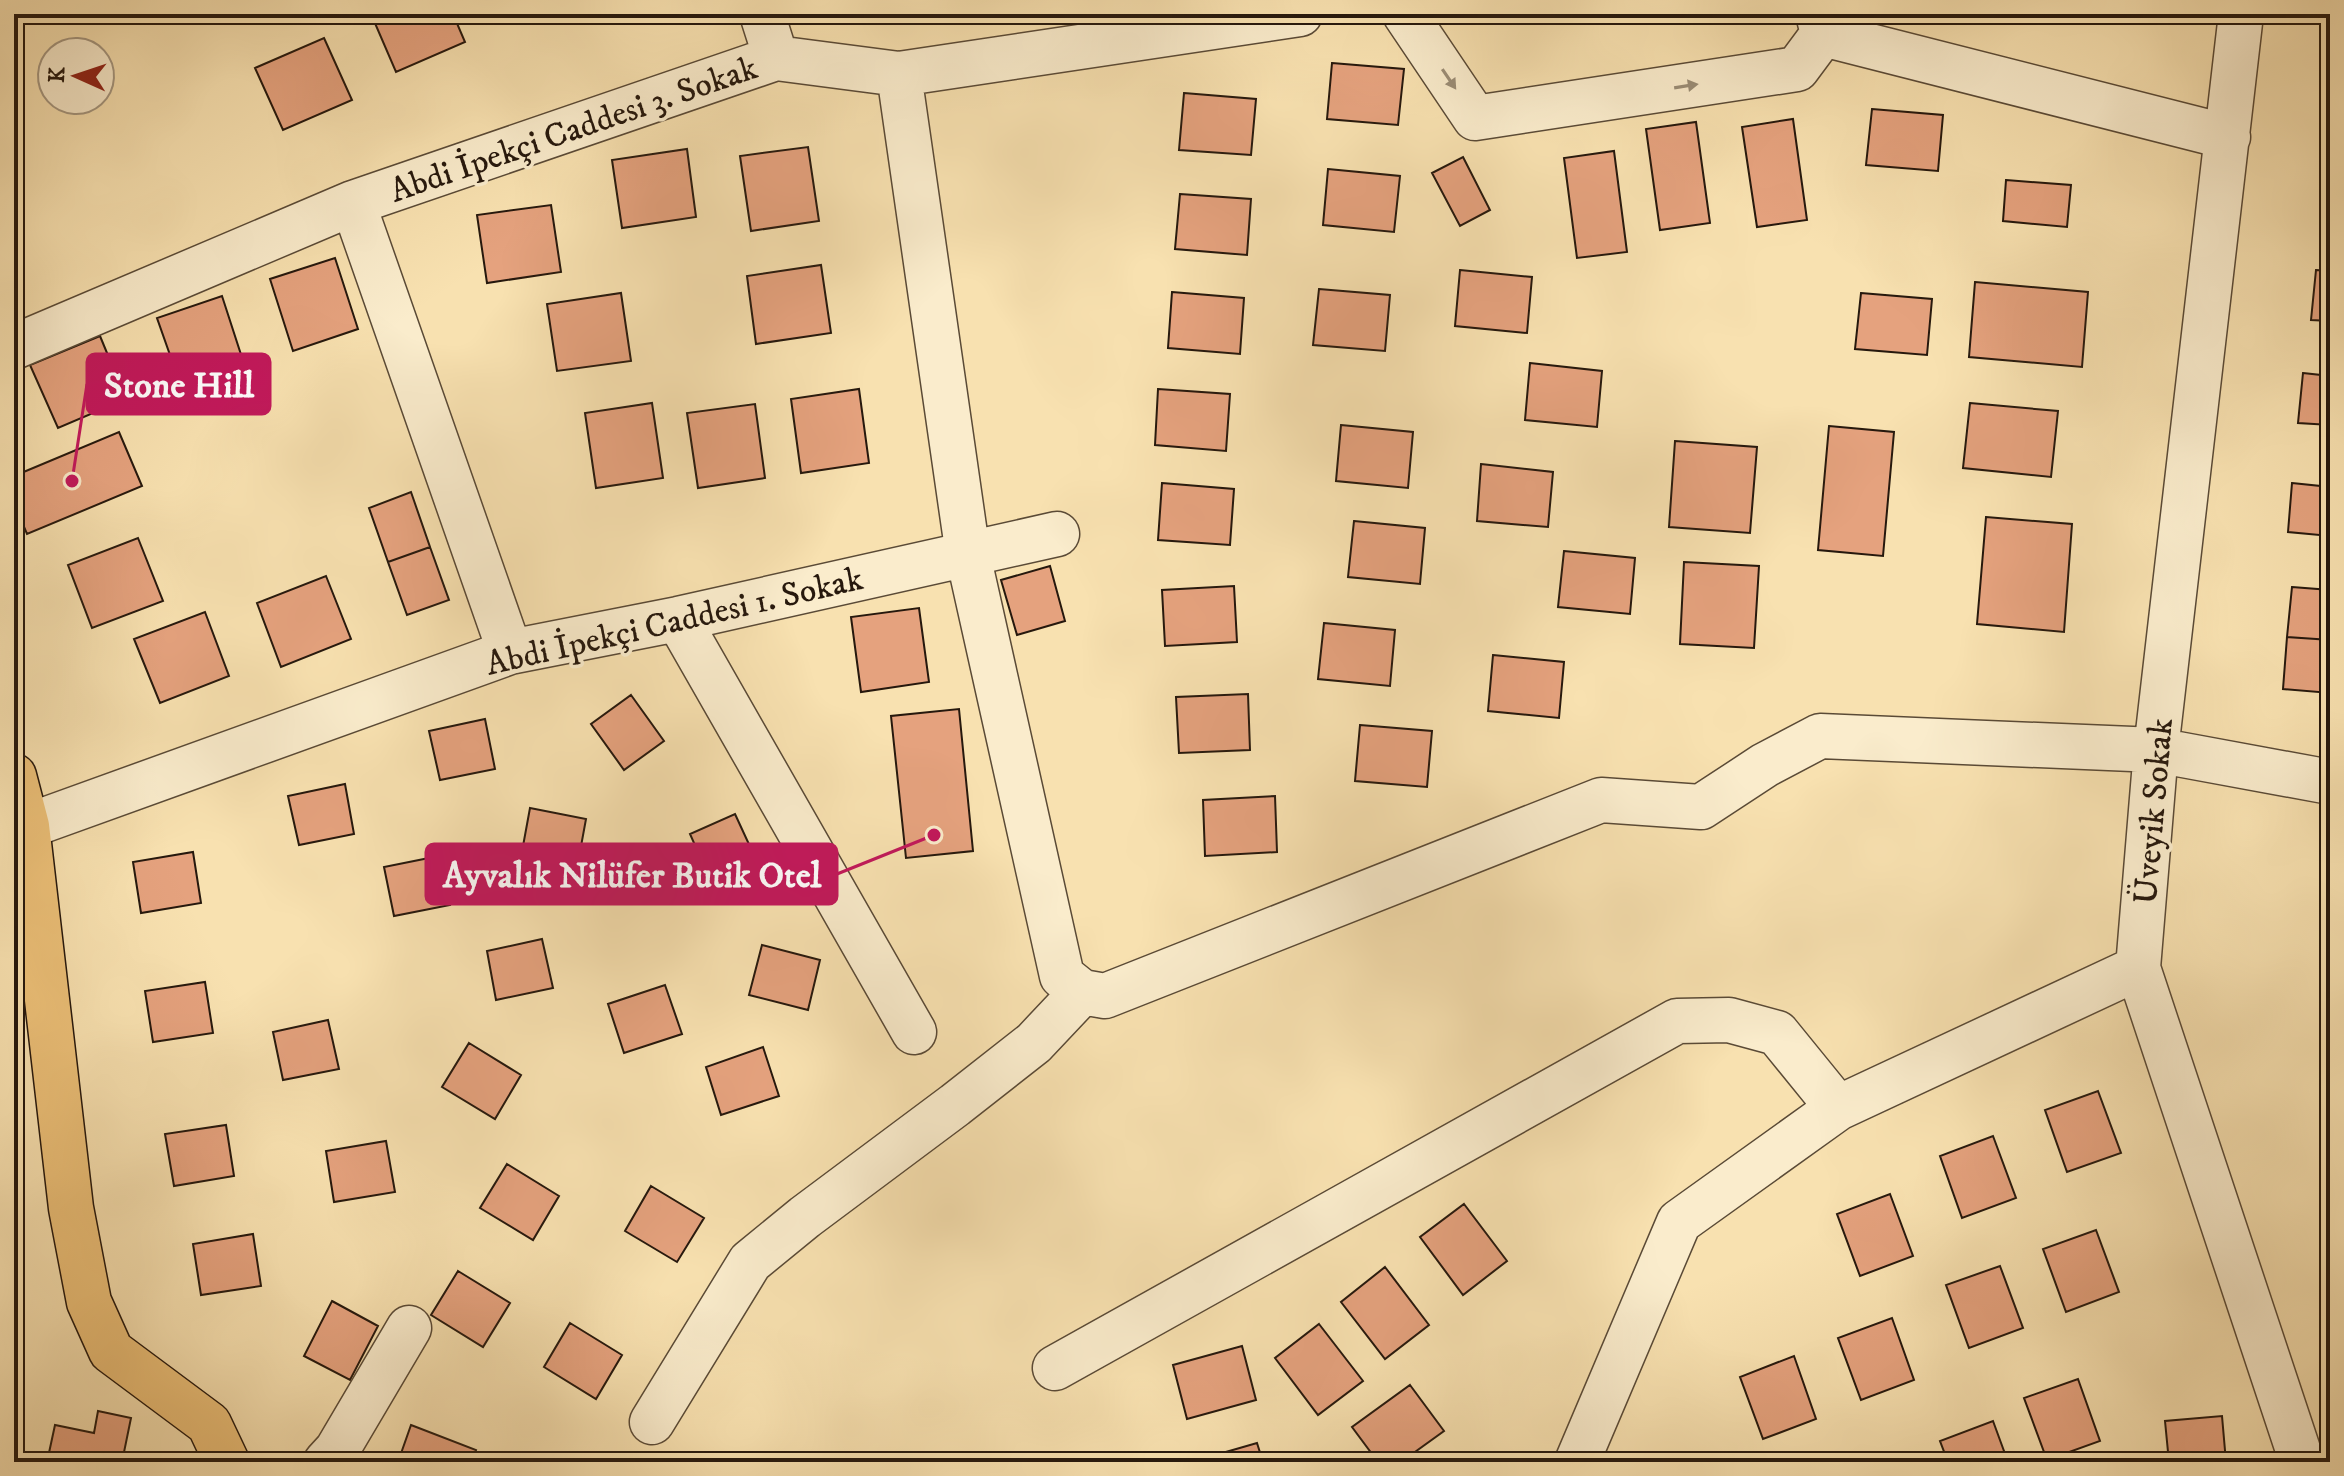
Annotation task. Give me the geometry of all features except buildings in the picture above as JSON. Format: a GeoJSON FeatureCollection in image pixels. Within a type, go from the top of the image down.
{"type":"FeatureCollection","features":[{"type":"Feature","properties":{"kind":"main road"},"geometry":{"type":"LineString","coordinates":[[14,776],[71,1208],[89,1302],[111,1351],[209,1424],[227,1462]]}},
{"type":"Feature","properties":{"kind":"street"},"geometry":{"type":"LineString","coordinates":[[762,14],[776,58]]}},
{"type":"Feature","properties":{"kind":"street","name":"Abdi İpekçi Caddesi 3. Sokak"},"geometry":{"type":"LineString","coordinates":[[14,347],[353,203],[776,58],[899,74],[1202,20],[1300,14]]}},
{"type":"Feature","properties":{"kind":"street"},"geometry":{"type":"LineString","coordinates":[[1405,14],[1475,118],[1797,69],[1820,24],[2228,137]]}},
{"type":"Feature","properties":{"kind":"street","name":"Üveyik Sokak"},"geometry":{"type":"LineString","coordinates":[[2241,14],[2156,750],[2138,968],[2302,1462]]}},
{"type":"Feature","properties":{"kind":"street"},"geometry":{"type":"LineString","coordinates":[[899,74],[968,555],[1062,976],[1082,992],[1105,996],[1601,800],[1701,807],[1765,765],[1820,736],[2156,750],[2330,782]]}},
{"type":"Feature","properties":{"kind":"street"},"geometry":{"type":"LineString","coordinates":[[353,203],[510,652]]}},
{"type":"Feature","properties":{"kind":"street","name":"Abdi İpekçi Caddesi 1. Sokak"},"geometry":{"type":"LineString","coordinates":[[21,829],[510,652],[678,619],[1057,534]]}},
{"type":"Feature","properties":{"kind":"street"},"geometry":{"type":"LineString","coordinates":[[678,619],[914,1032]]}},
{"type":"Feature","properties":{"kind":"street"},"geometry":{"type":"LineString","coordinates":[[1577,1462],[1679,1222],[1838,1108],[2138,968]]}},
{"type":"Feature","properties":{"kind":"street"},"geometry":{"type":"LineString","coordinates":[[652,1422],[750,1262],[1034,1043],[1082,992]]}},
{"type":"Feature","properties":{"kind":"street"},"geometry":{"type":"LineString","coordinates":[[1055,1368],[1677,1021],[1729,1020],[1777,1033],[1838,1108]]}},
{"type":"Feature","properties":{"kind":"street"},"geometry":{"type":"LineString","coordinates":[[326,1462],[337,1450],[409,1328]]}},
{"type":"Feature","properties":{"kind":"place","name":"Stone Hill"},"geometry":{"type":"Point","coordinates":[72,481]}},
{"type":"Feature","properties":{"kind":"place","name":"Ayvalık Nilüfer Butik Otel"},"geometry":{"type":"Point","coordinates":[934,835]}}]}
